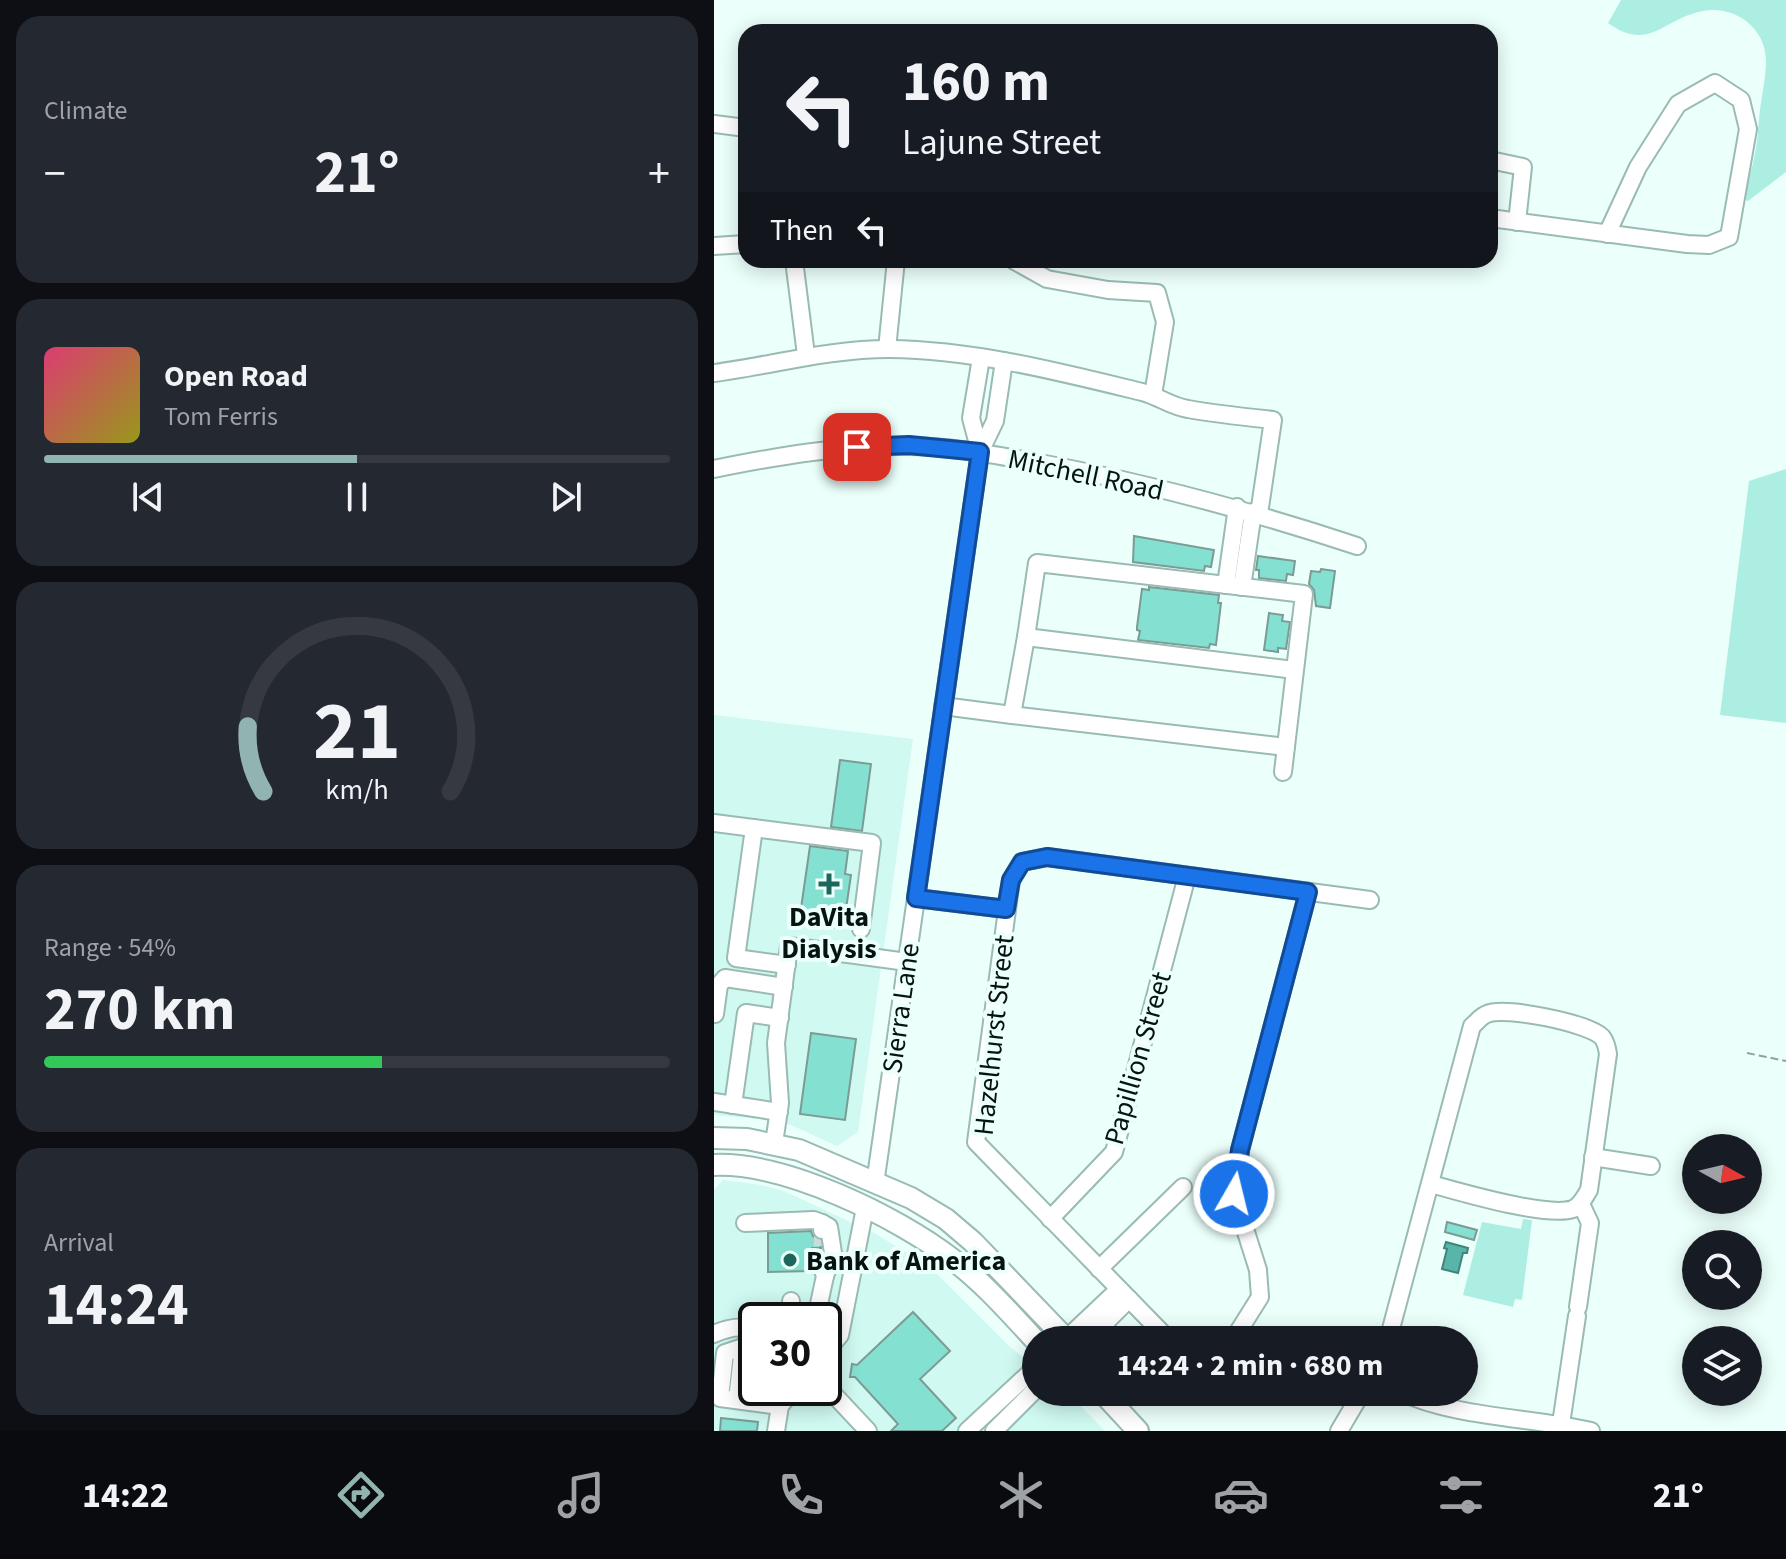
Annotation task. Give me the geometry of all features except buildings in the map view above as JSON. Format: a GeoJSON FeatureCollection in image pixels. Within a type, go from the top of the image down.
{"type":"FeatureCollection","features":[{"type":"Feature","properties":{"kind":"main road"},"geometry":{"type":"LineString","coordinates":[[714,1138],[747,1139],[799,1150],[911,1198],[946,1219],[1060,1326]]}},
{"type":"Feature","properties":{"kind":"main road"},"geometry":{"type":"LineString","coordinates":[[714,1165],[744,1165],[789,1176],[865,1208],[928,1242],[952,1259],[1022,1327]]}},
{"type":"Feature","properties":{"kind":"main road"},"geometry":{"type":"LineString","coordinates":[[1115,1406],[1138,1431]]}},
{"type":"Feature","properties":{"kind":"street"},"geometry":{"type":"LineString","coordinates":[[1498,219],[1607,234],[1687,244],[1709,245],[1729,237],[1748,129],[1741,100],[1715,83],[1678,104],[1638,167],[1607,234]]}},
{"type":"Feature","properties":{"kind":"street"},"geometry":{"type":"LineString","coordinates":[[714,124],[738,127]]}},
{"type":"Feature","properties":{"kind":"street"},"geometry":{"type":"LineString","coordinates":[[1498,162],[1523,167],[1517,222]]}},
{"type":"Feature","properties":{"kind":"street"},"geometry":{"type":"LineString","coordinates":[[714,246],[738,244]]}},
{"type":"Feature","properties":{"kind":"street"},"geometry":{"type":"LineString","coordinates":[[795,268],[806,355]]}},
{"type":"Feature","properties":{"kind":"street"},"geometry":{"type":"LineString","coordinates":[[887,349],[895,268]]}},
{"type":"Feature","properties":{"kind":"street"},"geometry":{"type":"LineString","coordinates":[[1027,268],[1047,279],[1108,290],[1157,293],[1165,322],[1153,395]]}},
{"type":"Feature","properties":{"kind":"street"},"geometry":{"type":"LineString","coordinates":[[714,373],[767,366],[806,355],[887,349],[1004,361],[1153,395],[1184,409],[1273,420],[1234,586]]}},
{"type":"Feature","properties":{"kind":"street"},"geometry":{"type":"LineString","coordinates":[[980,452],[971,418],[981,358]]}},
{"type":"Feature","properties":{"kind":"street"},"geometry":{"type":"LineString","coordinates":[[980,452],[995,421],[1004,361]]}},
{"type":"Feature","properties":{"kind":"street","name":"Mitchell Road"},"geometry":{"type":"LineString","coordinates":[[714,469],[814,451],[857,447],[909,445],[980,452],[1090,472],[1250,511],[1357,546]]}},
{"type":"Feature","properties":{"kind":"street","name":"Sierra Lane"},"geometry":{"type":"LineString","coordinates":[[875,1184],[980,452]]}},
{"type":"Feature","properties":{"kind":"street"},"geometry":{"type":"LineString","coordinates":[[1012,715],[1037,563],[1304,594],[1283,772]]}},
{"type":"Feature","properties":{"kind":"street"},"geometry":{"type":"LineString","coordinates":[[1026,637],[1294,670]]}},
{"type":"Feature","properties":{"kind":"street"},"geometry":{"type":"LineString","coordinates":[[943,706],[1286,747]]}},
{"type":"Feature","properties":{"kind":"street"},"geometry":{"type":"LineString","coordinates":[[714,823],[872,843],[861,929]]}},
{"type":"Feature","properties":{"kind":"street"},"geometry":{"type":"LineString","coordinates":[[754,828],[736,958],[787,965]]}},
{"type":"Feature","properties":{"kind":"street","name":"Hazelhurst Street"},"geometry":{"type":"LineString","coordinates":[[1155,1326],[976,1142],[1006,909],[1011,880],[1022,862],[1047,857],[1187,876]]}},
{"type":"Feature","properties":{"kind":"street"},"geometry":{"type":"LineString","coordinates":[[1187,876],[1370,900]]}},
{"type":"Feature","properties":{"kind":"street","name":"Papillion Street"},"geometry":{"type":"LineString","coordinates":[[1050,1219],[1114,1152],[1187,876]]}},
{"type":"Feature","properties":{"kind":"street"},"geometry":{"type":"LineString","coordinates":[[1242,1326],[1260,1297],[1258,1270],[1234,1194],[1240,1150],[1308,892]]}},
{"type":"Feature","properties":{"kind":"street"},"geometry":{"type":"LineString","coordinates":[[916,898],[1006,909]]}},
{"type":"Feature","properties":{"kind":"street"},"geometry":{"type":"LineString","coordinates":[[774,1143],[780,1079],[776,1043],[789,946],[907,962]]}},
{"type":"Feature","properties":{"kind":"street"},"geometry":{"type":"LineString","coordinates":[[715,1014],[719,985],[725,978],[784,987]]}},
{"type":"Feature","properties":{"kind":"street"},"geometry":{"type":"LineString","coordinates":[[1392,1326],[1472,1026],[1485,1014],[1506,1011],[1588,1027],[1601,1036],[1607,1044],[1608,1054],[1589,1190],[1581,1204],[1570,1210],[1506,1204],[1431,1184]]}},
{"type":"Feature","properties":{"kind":"street"},"geometry":{"type":"LineString","coordinates":[[733,1105],[746,1013],[780,1018]]}},
{"type":"Feature","properties":{"kind":"street"},"geometry":{"type":"LineString","coordinates":[[714,1102],[779,1112]]}},
{"type":"Feature","properties":{"kind":"street"},"geometry":{"type":"LineString","coordinates":[[1593,1157],[1651,1166]]}},
{"type":"Feature","properties":{"kind":"street"},"geometry":{"type":"LineString","coordinates":[[1099,1269],[1183,1187]]}},
{"type":"Feature","properties":{"kind":"street"},"geometry":{"type":"LineString","coordinates":[[1561,1424],[1590,1223],[1581,1204]]}},
{"type":"Feature","properties":{"kind":"street"},"geometry":{"type":"LineString","coordinates":[[842,1325],[865,1208]]}},
{"type":"Feature","properties":{"kind":"street"},"geometry":{"type":"LineString","coordinates":[[745,1223],[814,1220],[829,1227],[833,1253],[819,1302]]}},
{"type":"Feature","properties":{"kind":"street"},"geometry":{"type":"LineString","coordinates":[[822,1248],[821,1263],[825,1276]]}},
{"type":"Feature","properties":{"kind":"street"},"geometry":{"type":"LineString","coordinates":[[1086,1326],[1124,1294]]}},
{"type":"Feature","properties":{"kind":"street"},"geometry":{"type":"LineString","coordinates":[[714,1334],[738,1328]]}},
{"type":"Feature","properties":{"kind":"street"},"geometry":{"type":"LineString","coordinates":[[738,1350],[725,1353],[720,1398],[738,1400]]}},
{"type":"Feature","properties":{"kind":"street"},"geometry":{"type":"LineString","coordinates":[[967,1431],[1022,1380]]}},
{"type":"Feature","properties":{"kind":"street"},"geometry":{"type":"LineString","coordinates":[[842,1403],[868,1431]]}},
{"type":"Feature","properties":{"kind":"street"},"geometry":{"type":"LineString","coordinates":[[994,1431],[1022,1403]]}},
{"type":"Feature","properties":{"kind":"street"},"geometry":{"type":"LineString","coordinates":[[776,1431],[783,1406]]}},
{"type":"Feature","properties":{"kind":"street"},"geometry":{"type":"LineString","coordinates":[[1339,1431],[1354,1406]]}},
{"type":"Feature","properties":{"kind":"street"},"geometry":{"type":"LineString","coordinates":[[1443,1406],[1534,1426],[1561,1424],[1591,1431]]}},
{"type":"Feature","properties":{"kind":"path"},"geometry":{"type":"LineString","coordinates":[[1747,1053],[1786,1061]]}},
{"type":"Feature","properties":{"kind":"shaded area"},"geometry":{"type":"Polygon","coordinates":[[[1621,0],[1786,0],[1786,172],[1748,201],[1740,198],[1755,152],[1765,73],[1765,49],[1755,29],[1737,15],[1715,10],[1689,15],[1656,31],[1635,35],[1608,23],[1621,0]]]}},
{"type":"Feature","properties":{"kind":"shaded area"},"geometry":{"type":"Polygon","coordinates":[[[1786,469],[1786,723],[1720,715],[1749,481],[1786,469]]]}},
{"type":"Feature","properties":{"kind":"shaded area"},"geometry":{"type":"Polygon","coordinates":[[[714,715],[913,739],[858,1132],[837,1146],[791,1125],[714,1115],[714,715]]]}},
{"type":"Feature","properties":{"kind":"shaded area"},"geometry":{"type":"Polygon","coordinates":[[[723,1180],[784,1191],[876,1234],[930,1267],[1022,1356],[1022,1406],[1081,1406],[1105,1431],[714,1431],[714,1190],[723,1180]]]}},
{"type":"Feature","properties":{"kind":"shaded area"},"geometry":{"type":"Polygon","coordinates":[[[1523,1219],[1532,1220],[1522,1300],[1515,1299],[1513,1307],[1463,1295],[1482,1222],[1521,1229],[1523,1219]]]}},
{"type":"Feature","properties":{"kind":"shaded area"},"geometry":{"type":"Polygon","coordinates":[[[1446,1242],[1468,1248],[1467,1253],[1463,1253],[1458,1273],[1442,1269],[1446,1242]]]}},
{"type":"Feature","properties":{"kind":"tunnel"},"geometry":{"type":"LineString","coordinates":[[822,1230],[822,1248]]}},
{"type":"Feature","properties":{"kind":"place","name":"DaVita Dialysis"},"geometry":{"type":"Point","coordinates":[829,884]}},
{"type":"Feature","properties":{"kind":"place","name":"Bank of America"},"geometry":{"type":"Point","coordinates":[790,1260]}},
{"type":"Feature","properties":{"kind":"route"},"geometry":{"type":"LineString","coordinates":[[857,447],[909,445],[980,452],[916,898],[1006,909],[1011,880],[1022,862],[1047,857],[1308,892],[1240,1150],[1234,1194]]}}]}
